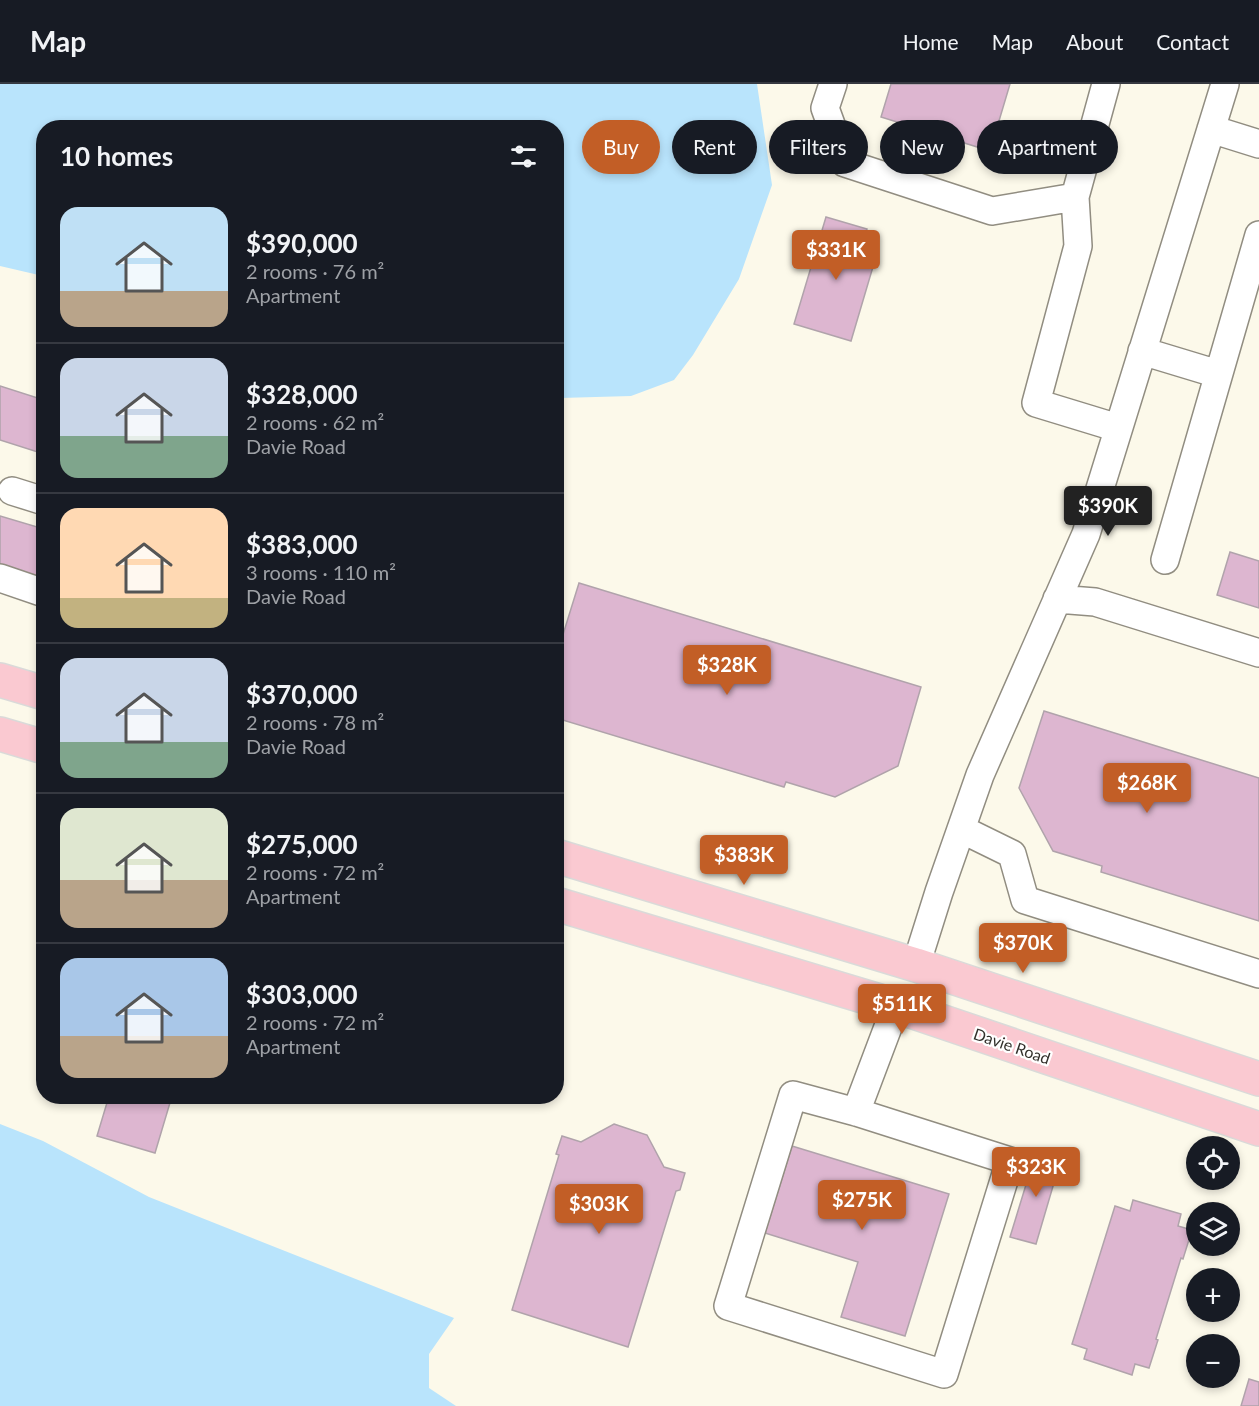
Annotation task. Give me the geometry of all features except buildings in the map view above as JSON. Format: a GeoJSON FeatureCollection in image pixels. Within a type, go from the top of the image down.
{"type":"FeatureCollection","features":[{"type":"Feature","properties":{"kind":"main road"},"geometry":{"type":"LineString","coordinates":[[0,680],[36,691]]}},
{"type":"Feature","properties":{"kind":"main road"},"geometry":{"type":"LineString","coordinates":[[0,734],[36,745]]}},
{"type":"Feature","properties":{"kind":"main road"},"geometry":{"type":"LineString","coordinates":[[564,858],[916,965],[1259,1079]]}},
{"type":"Feature","properties":{"kind":"main road","name":"Davie Road"},"geometry":{"type":"LineString","coordinates":[[564,906],[896,1006],[1259,1129]]}},
{"type":"Feature","properties":{"kind":"street"},"geometry":{"type":"LineString","coordinates":[[833,84],[825,108],[845,163],[993,211],[1075,197]]}},
{"type":"Feature","properties":{"kind":"street"},"geometry":{"type":"LineString","coordinates":[[1107,84],[1075,197],[1078,246],[1036,404],[1118,428]]}},
{"type":"Feature","properties":{"kind":"street"},"geometry":{"type":"LineString","coordinates":[[916,965],[980,775],[1086,534],[1225,84]]}},
{"type":"Feature","properties":{"kind":"street"},"geometry":{"type":"LineString","coordinates":[[1211,129],[1259,144]]}},
{"type":"Feature","properties":{"kind":"street"},"geometry":{"type":"LineString","coordinates":[[1164,560],[1259,235]]}},
{"type":"Feature","properties":{"kind":"street"},"geometry":{"type":"LineString","coordinates":[[1142,351],[1218,374]]}},
{"type":"Feature","properties":{"kind":"street"},"geometry":{"type":"LineString","coordinates":[[12,491],[36,498]]}},
{"type":"Feature","properties":{"kind":"street"},"geometry":{"type":"LineString","coordinates":[[0,578],[36,590]]}},
{"type":"Feature","properties":{"kind":"street"},"geometry":{"type":"LineString","coordinates":[[1057,599],[1095,602],[1259,653]]}},
{"type":"Feature","properties":{"kind":"street"},"geometry":{"type":"LineString","coordinates":[[961,829],[1012,854],[1025,900],[1259,974]]}},
{"type":"Feature","properties":{"kind":"street"},"geometry":{"type":"LineString","coordinates":[[856,1112],[896,1006]]}},
{"type":"Feature","properties":{"kind":"street"},"geometry":{"type":"LineString","coordinates":[[793,1095],[856,1112],[1010,1161],[944,1374],[728,1306],[793,1095]]}},
{"type":"Feature","properties":{"kind":"water"},"geometry":{"type":"Polygon","coordinates":[[[0,84],[757,84],[772,185],[739,279],[693,355],[674,380],[631,396],[564,398],[564,120],[36,120],[36,274],[0,266],[0,84]]]}},
{"type":"Feature","properties":{"kind":"water"},"geometry":{"type":"Polygon","coordinates":[[[0,1124],[43,1141],[149,1197],[454,1318],[429,1354],[429,1388],[456,1406],[0,1406],[0,1124]]]}}]}
